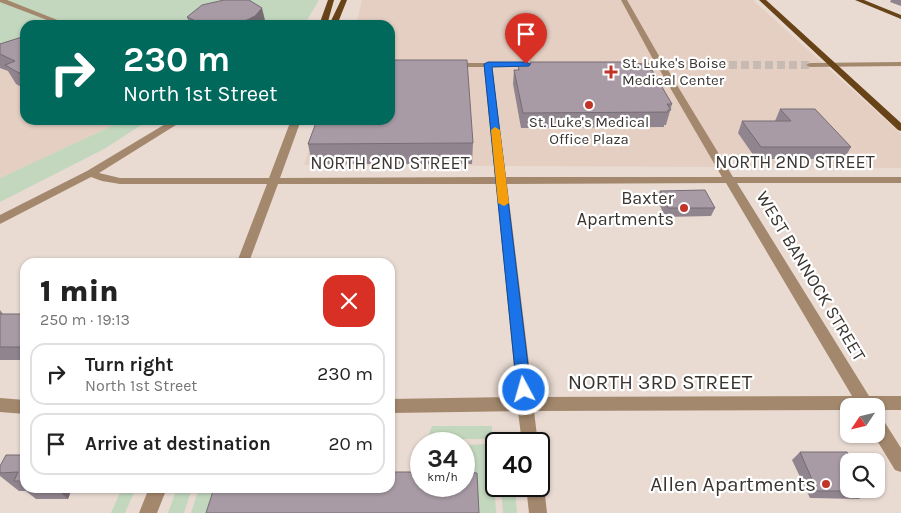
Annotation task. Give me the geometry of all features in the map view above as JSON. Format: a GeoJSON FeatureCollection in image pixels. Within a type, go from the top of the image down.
{"type":"FeatureCollection","features":[{"type":"Feature","properties":{"kind":"main road"},"geometry":{"type":"LineString","coordinates":[[325,20],[331,0]]}},
{"type":"Feature","properties":{"kind":"main road"},"geometry":{"type":"LineString","coordinates":[[334,20],[344,0]]}},
{"type":"Feature","properties":{"kind":"main road"},"geometry":{"type":"LineString","coordinates":[[762,0],[901,128]]}},
{"type":"Feature","properties":{"kind":"main road"},"geometry":{"type":"LineString","coordinates":[[858,0],[901,16]]}},
{"type":"Feature","properties":{"kind":"street"},"geometry":{"type":"LineString","coordinates":[[1,0],[53,20]]}},
{"type":"Feature","properties":{"kind":"street","name":"WEST BANNOCK STREET"},"geometry":{"type":"LineString","coordinates":[[624,0],[660,65],[861,398]]}},
{"type":"Feature","properties":{"kind":"street"},"geometry":{"type":"LineString","coordinates":[[488,64],[529,432]]}},
{"type":"Feature","properties":{"kind":"street"},"geometry":{"type":"LineString","coordinates":[[810,64],[901,64]]}},
{"type":"Feature","properties":{"kind":"street"},"geometry":{"type":"LineString","coordinates":[[444,65],[546,65]]}},
{"type":"Feature","properties":{"kind":"street"},"geometry":{"type":"LineString","coordinates":[[614,65],[681,65]]}},
{"type":"Feature","properties":{"kind":"street"},"geometry":{"type":"LineString","coordinates":[[0,220],[91,173],[171,125]]}},
{"type":"Feature","properties":{"kind":"street"},"geometry":{"type":"LineString","coordinates":[[245,258],[294,125]]}},
{"type":"Feature","properties":{"kind":"street","name":"NORTH 2ND STREET"},"geometry":{"type":"LineString","coordinates":[[91,173],[106,179],[120,181],[901,180]]}},
{"type":"Feature","properties":{"kind":"street"},"geometry":{"type":"LineString","coordinates":[[0,225],[18,212]]}},
{"type":"Feature","properties":{"kind":"street","name":"NORTH 3RD STREET"},"geometry":{"type":"LineString","coordinates":[[885,404],[901,403]]}},
{"type":"Feature","properties":{"kind":"street","name":"NORTH 3RD STREET"},"geometry":{"type":"LineString","coordinates":[[395,406],[526,404],[840,405]]}},
{"type":"Feature","properties":{"kind":"street"},"geometry":{"type":"LineString","coordinates":[[0,406],[20,407]]}},
{"type":"Feature","properties":{"kind":"street"},"geometry":{"type":"LineString","coordinates":[[885,438],[901,464]]}},
{"type":"Feature","properties":{"kind":"street"},"geometry":{"type":"LineString","coordinates":[[148,513],[156,493]]}},
{"type":"Feature","properties":{"kind":"street"},"geometry":{"type":"LineString","coordinates":[[536,497],[538,513]]}},
{"type":"Feature","properties":{"kind":"shaded area","name":"St. Luke's Boise Medical Center"},"geometry":{"type":"Polygon","coordinates":[[[362,0],[753,0],[901,134],[901,168],[304,165],[317,125],[395,125],[395,20],[357,20],[362,0]]]}},
{"type":"Feature","properties":{"kind":"shaded area"},"geometry":{"type":"Polygon","coordinates":[[[20,51],[20,125],[114,125],[0,178],[0,58],[20,51]]]}},
{"type":"Feature","properties":{"kind":"green space"},"geometry":{"type":"Polygon","coordinates":[[[0,0],[319,0],[307,20],[20,20],[20,51],[0,58],[0,0]]]}},
{"type":"Feature","properties":{"kind":"green space"},"geometry":{"type":"Polygon","coordinates":[[[114,125],[141,125],[104,149],[0,202],[0,178],[114,125]]]}},
{"type":"Feature","properties":{"kind":"green space"},"geometry":{"type":"Polygon","coordinates":[[[432,426],[492,426],[492,432],[485,432],[485,439],[475,439],[475,432],[430,432],[432,426]]]}},
{"type":"Feature","properties":{"kind":"green space"},"geometry":{"type":"Polygon","coordinates":[[[485,444],[485,497],[495,497],[496,513],[478,513],[472,497],[475,497],[475,445],[485,444]]]}},
{"type":"Feature","properties":{"kind":"green space"},"geometry":{"type":"Polygon","coordinates":[[[120,493],[134,493],[125,513],[111,513],[120,493]]]}},
{"type":"Feature","properties":{"kind":"green space"},"geometry":{"type":"Polygon","coordinates":[[[175,493],[190,493],[184,513],[168,513],[175,493]]]}},
{"type":"Feature","properties":{"kind":"green space"},"geometry":{"type":"Polygon","coordinates":[[[197,493],[216,493],[210,513],[191,513],[197,493]]]}},
{"type":"Feature","properties":{"kind":"green space"},"geometry":{"type":"Polygon","coordinates":[[[502,497],[516,497],[517,513],[503,513],[502,497]]]}},
{"type":"Feature","properties":{"kind":"building"},"geometry":{"type":"Polygon","coordinates":[[[224,0],[249,0],[262,8],[255,16],[247,20],[194,20],[187,17],[202,5],[224,0]]]}},
{"type":"Feature","properties":{"kind":"building"},"geometry":{"type":"Polygon","coordinates":[[[20,38],[20,72],[5,65],[15,61],[0,54],[0,44],[20,38]]]}},
{"type":"Feature","properties":{"kind":"building"},"geometry":{"type":"Polygon","coordinates":[[[395,60],[467,60],[473,143],[308,144],[315,125],[395,125],[395,60]]]}},
{"type":"Feature","properties":{"kind":"building","name":"St. Luke's Medical Office Plaza"},"geometry":{"type":"Polygon","coordinates":[[[530,62],[631,62],[632,64],[642,64],[647,70],[652,70],[672,104],[667,104],[671,110],[668,110],[668,112],[523,113],[514,70],[519,70],[518,65],[531,64],[530,62]]]}},
{"type":"Feature","properties":{"kind":"building"},"geometry":{"type":"Polygon","coordinates":[[[780,109],[815,109],[851,147],[761,147],[742,121],[791,121],[780,109]]]}},
{"type":"Feature","properties":{"kind":"building"},"geometry":{"type":"Polygon","coordinates":[[[705,190],[715,208],[668,208],[660,191],[705,190]]]}},
{"type":"Feature","properties":{"kind":"building"},"geometry":{"type":"Polygon","coordinates":[[[0,314],[20,314],[20,347],[0,347],[0,314]]]}},
{"type":"Feature","properties":{"kind":"building"},"geometry":{"type":"Polygon","coordinates":[[[800,452],[847,452],[840,453],[840,491],[817,491],[800,452]]]}},
{"type":"Feature","properties":{"kind":"building"},"geometry":{"type":"Polygon","coordinates":[[[6,455],[20,455],[20,481],[14,481],[18,472],[0,473],[0,466],[6,455]]]}},
{"type":"Feature","properties":{"kind":"building"},"geometry":{"type":"Polygon","coordinates":[[[395,472],[410,472],[410,497],[475,497],[475,473],[477,473],[479,513],[206,513],[212,493],[395,493],[395,472]]]}},
{"type":"Feature","properties":{"kind":"tunnel"},"geometry":{"type":"LineString","coordinates":[[681,65],[810,65]]}},
{"type":"Feature","properties":{"kind":"slow traffic"},"geometry":{"type":"LineString","coordinates":[[495,130],[504,203]]}},
{"type":"Feature","properties":{"kind":"place","name":"St. Luke's Boise Medical Center"},"geometry":{"type":"Point","coordinates":[611,72]}},
{"type":"Feature","properties":{"kind":"place","name":"St. Luke's Medical Office Plaza"},"geometry":{"type":"Point","coordinates":[589,105]}},
{"type":"Feature","properties":{"kind":"place","name":"Baxter Apartments"},"geometry":{"type":"Point","coordinates":[684,208]}},
{"type":"Feature","properties":{"kind":"place","name":"Allen Apartments"},"geometry":{"type":"Point","coordinates":[826,484]}},
{"type":"Feature","properties":{"kind":"route"},"geometry":{"type":"LineString","coordinates":[[524,390],[488,64],[526,64]]}}]}
